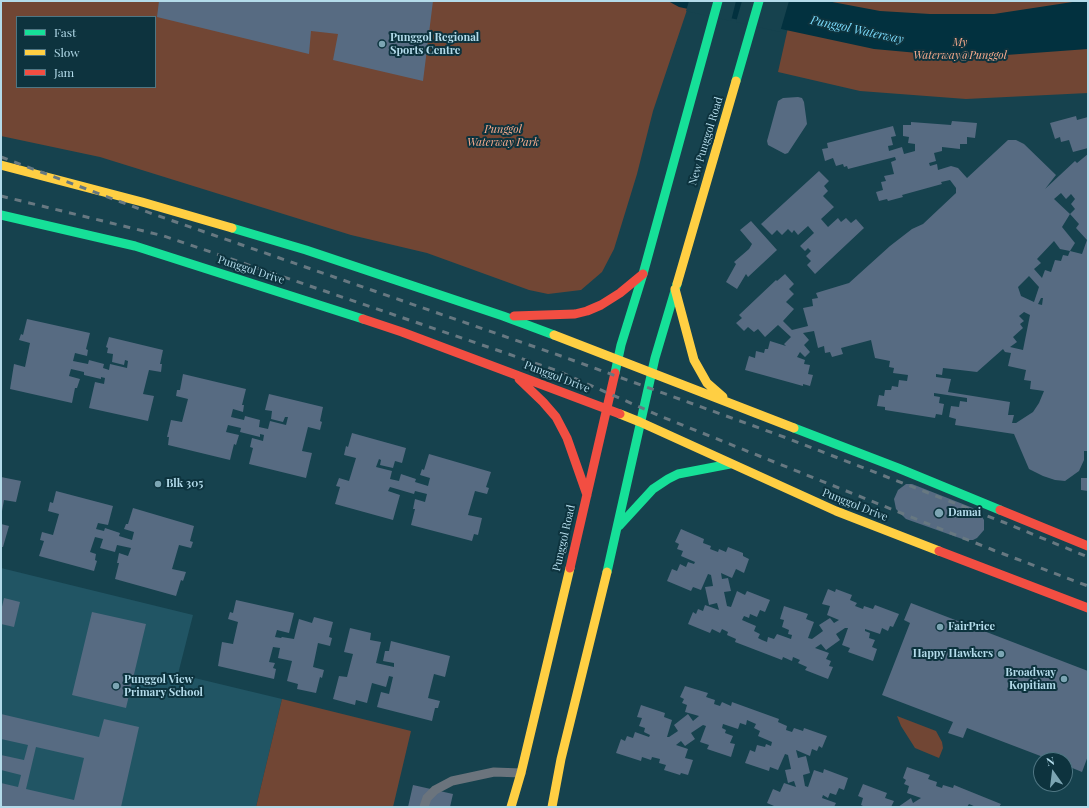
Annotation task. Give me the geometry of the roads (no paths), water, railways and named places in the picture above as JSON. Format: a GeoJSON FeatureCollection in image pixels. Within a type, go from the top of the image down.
{"type":"FeatureCollection","features":[{"type":"Feature","properties":{"kind":"street"},"geometry":{"type":"LineString","coordinates":[[503,316],[575,314],[588,311],[607,301],[643,274],[718,1]]}},
{"type":"Feature","properties":{"kind":"street","name":"New Punggol Road"},"geometry":{"type":"LineString","coordinates":[[674,288],[721,136],[759,1]]}},
{"type":"Feature","properties":{"kind":"street"},"geometry":{"type":"LineString","coordinates":[[2,164],[150,204],[306,250],[503,316],[898,468],[1088,546]]}},
{"type":"Feature","properties":{"kind":"street","name":"Punggol Drive"},"geometry":{"type":"LineString","coordinates":[[1,215],[135,246],[402,332],[640,422],[836,511],[1088,608]]}},
{"type":"Feature","properties":{"kind":"street","name":"Punggol Road"},"geometry":{"type":"LineString","coordinates":[[511,807],[587,495],[621,345],[643,274]]}},
{"type":"Feature","properties":{"kind":"street"},"geometry":{"type":"LineString","coordinates":[[552,807],[560,759],[618,526],[651,372],[674,288]]}},
{"type":"Feature","properties":{"kind":"street"},"geometry":{"type":"LineString","coordinates":[[674,288],[694,360],[707,383],[733,405]]}},
{"type":"Feature","properties":{"kind":"street"},"geometry":{"type":"LineString","coordinates":[[511,372],[543,402],[556,417],[568,438],[587,495]]}},
{"type":"Feature","properties":{"kind":"street"},"geometry":{"type":"LineString","coordinates":[[618,526],[653,489],[668,479],[678,474],[730,464]]}},
{"type":"Feature","properties":{"kind":"lane"},"geometry":{"type":"LineString","coordinates":[[424,807],[427,798],[435,790],[452,781],[494,772],[520,773]]}},
{"type":"Feature","properties":{"kind":"water","name":"Punggol Waterway"},"geometry":{"type":"Polygon","coordinates":[[[668,1],[827,1],[880,11],[930,14],[994,14],[1079,1],[1088,1],[1088,49],[1006,55],[940,55],[874,49],[679,7],[668,1]]]}},
{"type":"Feature","properties":{"kind":"railway"},"geometry":{"type":"LineString","coordinates":[[1,157],[153,214],[561,356],[784,437],[1003,522],[1088,557]]}},
{"type":"Feature","properties":{"kind":"railway"},"geometry":{"type":"LineString","coordinates":[[1,196],[164,236],[558,371],[660,416],[993,550],[1088,586]]}},
{"type":"Feature","properties":{"kind":"place","name":"Punggol Regional Sports Centre"},"geometry":{"type":"Point","coordinates":[382,44]}},
{"type":"Feature","properties":{"kind":"place","name":"Blk 305"},"geometry":{"type":"Point","coordinates":[158,484]}},
{"type":"Feature","properties":{"kind":"place","name":"Damai"},"geometry":{"type":"Point","coordinates":[939,513]}},
{"type":"Feature","properties":{"kind":"place","name":"FairPrice"},"geometry":{"type":"Point","coordinates":[940,627]}},
{"type":"Feature","properties":{"kind":"place","name":"Happy Hawkers"},"geometry":{"type":"Point","coordinates":[1001,654]}},
{"type":"Feature","properties":{"kind":"place","name":"Broadway Kopitiam"},"geometry":{"type":"Point","coordinates":[1064,679]}},
{"type":"Feature","properties":{"kind":"place","name":"Punggol View Primary School"},"geometry":{"type":"Point","coordinates":[116,686]}},
{"type":"Feature","properties":{"kind":"park label","name":"My Waterway@Punggol"},"geometry":{"type":"Point","coordinates":[960,49]}},
{"type":"Feature","properties":{"kind":"park label","name":"Punggol Waterway Park"},"geometry":{"type":"Point","coordinates":[503,136]}}]}
